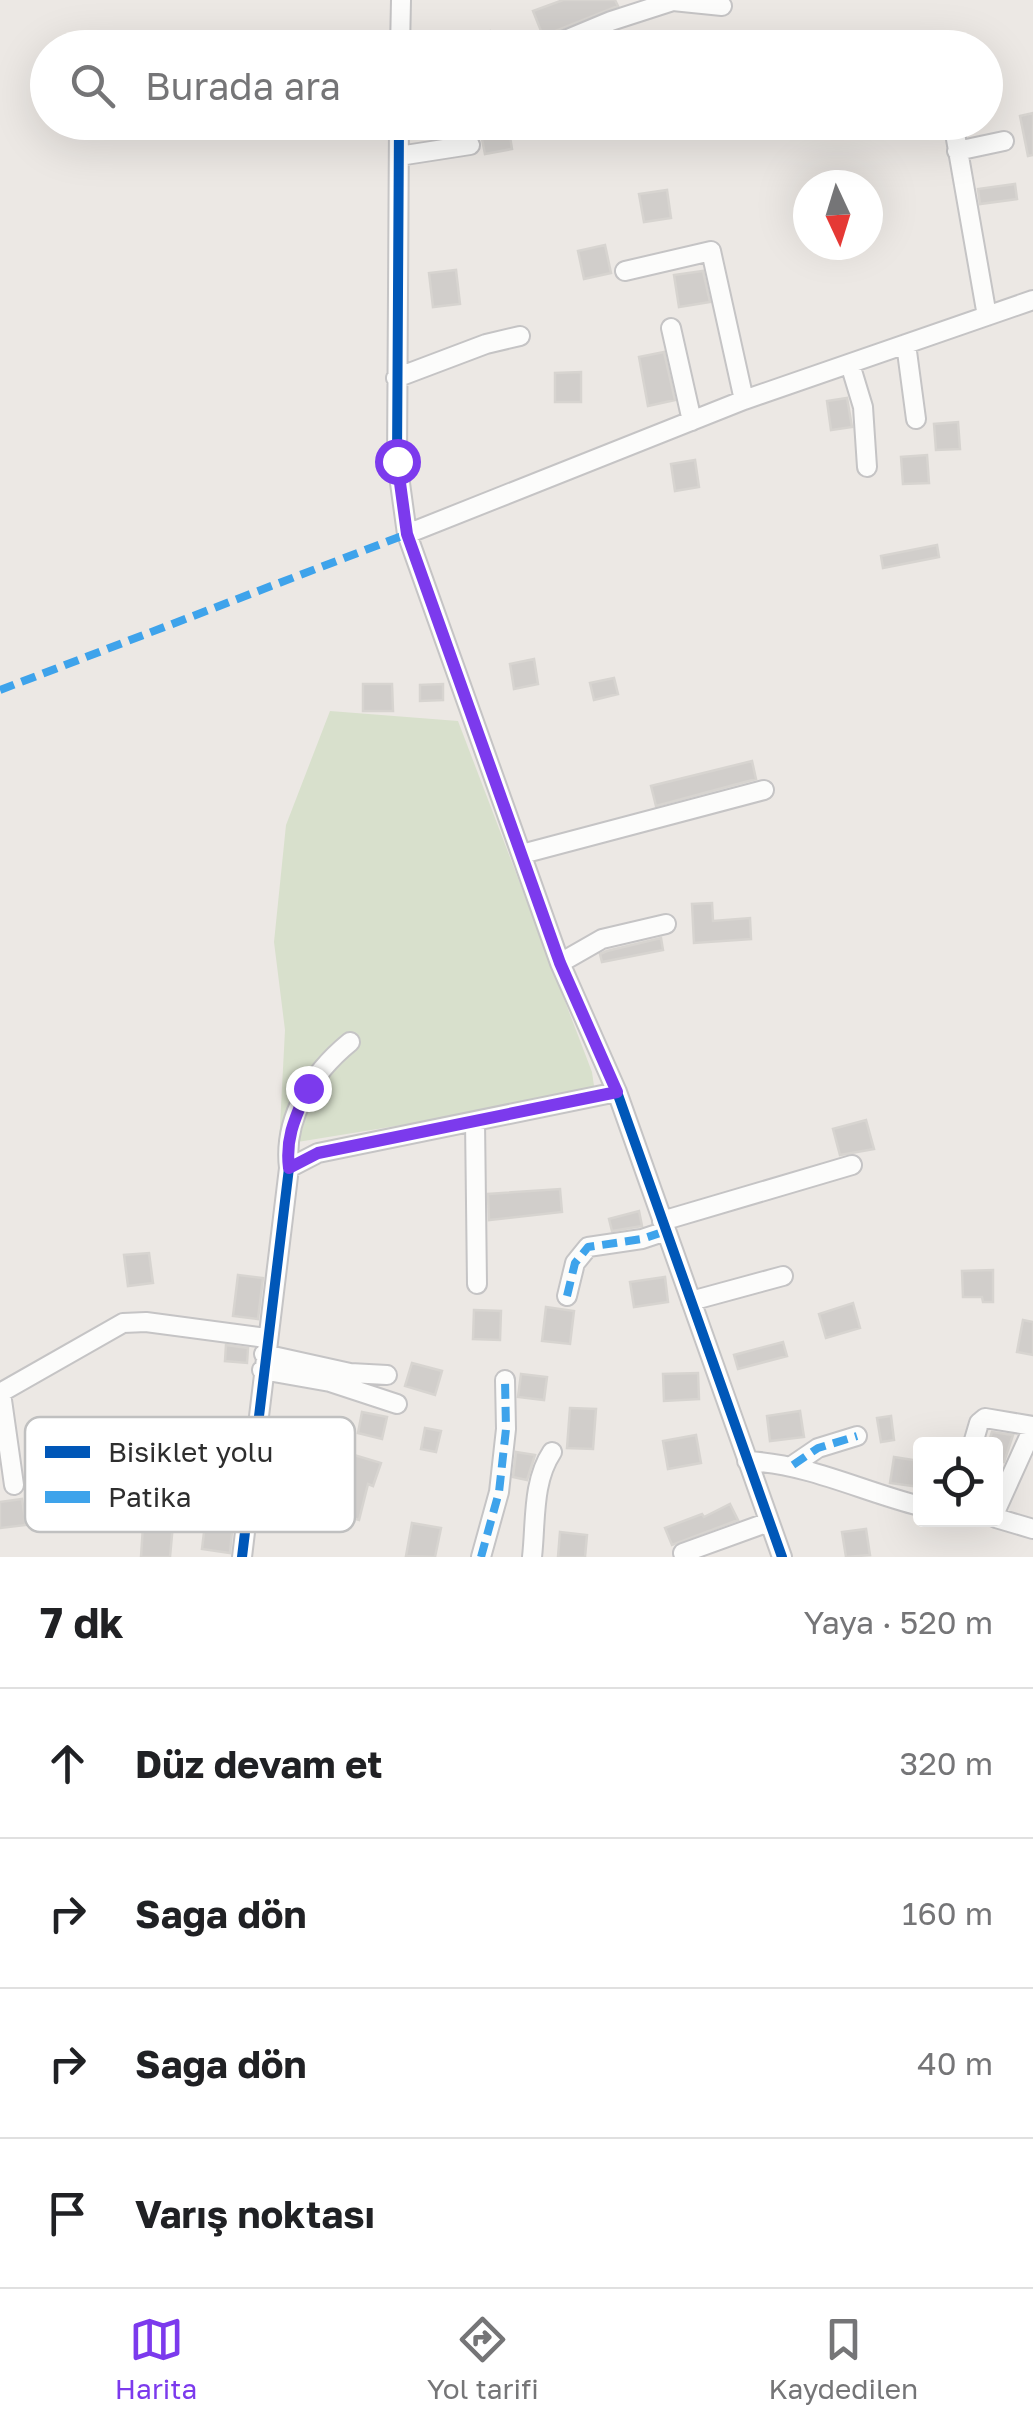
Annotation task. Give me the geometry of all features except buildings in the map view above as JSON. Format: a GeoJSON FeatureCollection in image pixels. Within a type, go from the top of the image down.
{"type":"FeatureCollection","features":[{"type":"Feature","properties":{"kind":"street"},"geometry":{"type":"LineString","coordinates":[[400,0],[400,30]]}},
{"type":"Feature","properties":{"kind":"street"},"geometry":{"type":"LineString","coordinates":[[589,30],[673,1],[722,6]]}},
{"type":"Feature","properties":{"kind":"street"},"geometry":{"type":"LineString","coordinates":[[399,140],[397,461],[407,534],[560,963],[617,1092],[782,1557]]}},
{"type":"Feature","properties":{"kind":"street"},"geometry":{"type":"LineString","coordinates":[[956,140],[988,316]]}},
{"type":"Feature","properties":{"kind":"street"},"geometry":{"type":"LineString","coordinates":[[957,150],[1004,141]]}},
{"type":"Feature","properties":{"kind":"street"},"geometry":{"type":"LineString","coordinates":[[399,156],[470,145]]}},
{"type":"Feature","properties":{"kind":"street"},"geometry":{"type":"LineString","coordinates":[[625,270],[711,251],[744,400]]}},
{"type":"Feature","properties":{"kind":"street"},"geometry":{"type":"LineString","coordinates":[[407,534],[744,400],[1033,300]]}},
{"type":"Feature","properties":{"kind":"street"},"geometry":{"type":"LineString","coordinates":[[671,328],[692,421]]}},
{"type":"Feature","properties":{"kind":"street"},"geometry":{"type":"LineString","coordinates":[[396,378],[486,344],[520,336]]}},
{"type":"Feature","properties":{"kind":"street"},"geometry":{"type":"LineString","coordinates":[[906,344],[916,420]]}},
{"type":"Feature","properties":{"kind":"street"},"geometry":{"type":"LineString","coordinates":[[850,364],[862,407],[867,467]]}},
{"type":"Feature","properties":{"kind":"street"},"geometry":{"type":"LineString","coordinates":[[522,854],[764,790]]}},
{"type":"Feature","properties":{"kind":"street"},"geometry":{"type":"LineString","coordinates":[[560,963],[602,939],[666,924]]}},
{"type":"Feature","properties":{"kind":"street"},"geometry":{"type":"LineString","coordinates":[[257,1417],[289,1168],[286,1146],[290,1128],[308,1088],[329,1059],[350,1042]]}},
{"type":"Feature","properties":{"kind":"street"},"geometry":{"type":"LineString","coordinates":[[289,1168],[318,1153],[617,1092]]}},
{"type":"Feature","properties":{"kind":"street"},"geometry":{"type":"LineString","coordinates":[[475,1121],[477,1284]]}},
{"type":"Feature","properties":{"kind":"street"},"geometry":{"type":"LineString","coordinates":[[567,1296],[575,1263],[588,1248],[630,1242],[664,1226],[852,1165]]}},
{"type":"Feature","properties":{"kind":"street"},"geometry":{"type":"LineString","coordinates":[[691,1301],[783,1276]]}},
{"type":"Feature","properties":{"kind":"street"},"geometry":{"type":"LineString","coordinates":[[14,1486],[0,1393],[124,1322],[146,1322],[264,1354],[350,1373],[386,1376]]}},
{"type":"Feature","properties":{"kind":"street"},"geometry":{"type":"LineString","coordinates":[[264,1354],[330,1382],[398,1404]]}},
{"type":"Feature","properties":{"kind":"street"},"geometry":{"type":"LineString","coordinates":[[480,1557],[499,1492],[506,1429],[505,1380]]}},
{"type":"Feature","properties":{"kind":"street"},"geometry":{"type":"LineString","coordinates":[[975,1437],[986,1418],[1033,1427],[1003,1498]]}},
{"type":"Feature","properties":{"kind":"street"},"geometry":{"type":"LineString","coordinates":[[793,1466],[818,1448],[857,1436]]}},
{"type":"Feature","properties":{"kind":"street"},"geometry":{"type":"LineString","coordinates":[[532,1557],[538,1484],[552,1452]]}},
{"type":"Feature","properties":{"kind":"street"},"geometry":{"type":"LineString","coordinates":[[747,1461],[793,1466],[913,1504]]}},
{"type":"Feature","properties":{"kind":"street"},"geometry":{"type":"LineString","coordinates":[[1003,1517],[1033,1529]]}},
{"type":"Feature","properties":{"kind":"street"},"geometry":{"type":"LineString","coordinates":[[683,1553],[769,1522]]}},
{"type":"Feature","properties":{"kind":"street"},"geometry":{"type":"LineString","coordinates":[[242,1557],[245,1532]]}},
{"type":"Feature","properties":{"kind":"green space"},"geometry":{"type":"Polygon","coordinates":[[[330,711],[458,721],[592,1072],[594,1086],[581,1096],[279,1145],[285,1030],[274,942],[286,825],[330,711]]]}},
{"type":"Feature","properties":{"kind":"marked path"},"geometry":{"type":"LineString","coordinates":[[0,690],[407,534]]}},
{"type":"Feature","properties":{"kind":"marked path"},"geometry":{"type":"LineString","coordinates":[[567,1296],[575,1263],[588,1247],[642,1239],[666,1231]]}},
{"type":"Feature","properties":{"kind":"marked path"},"geometry":{"type":"LineString","coordinates":[[481,1557],[499,1492],[506,1429],[505,1380]]}},
{"type":"Feature","properties":{"kind":"marked path"},"geometry":{"type":"LineString","coordinates":[[793,1465],[818,1448],[857,1436]]}},
{"type":"Feature","properties":{"kind":"cycle path"},"geometry":{"type":"LineString","coordinates":[[399,140],[397,461],[407,534],[560,963],[617,1092],[782,1557]]}},
{"type":"Feature","properties":{"kind":"cycle path"},"geometry":{"type":"LineString","coordinates":[[259,1417],[289,1168],[318,1153],[617,1092]]}},
{"type":"Feature","properties":{"kind":"cycle path"},"geometry":{"type":"LineString","coordinates":[[242,1557],[245,1532]]}},
{"type":"Feature","properties":{"kind":"route"},"geometry":{"type":"LineString","coordinates":[[308,1088],[290,1128],[286,1146],[289,1168],[318,1153],[617,1092],[560,963],[407,534],[397,461]]}}]}
